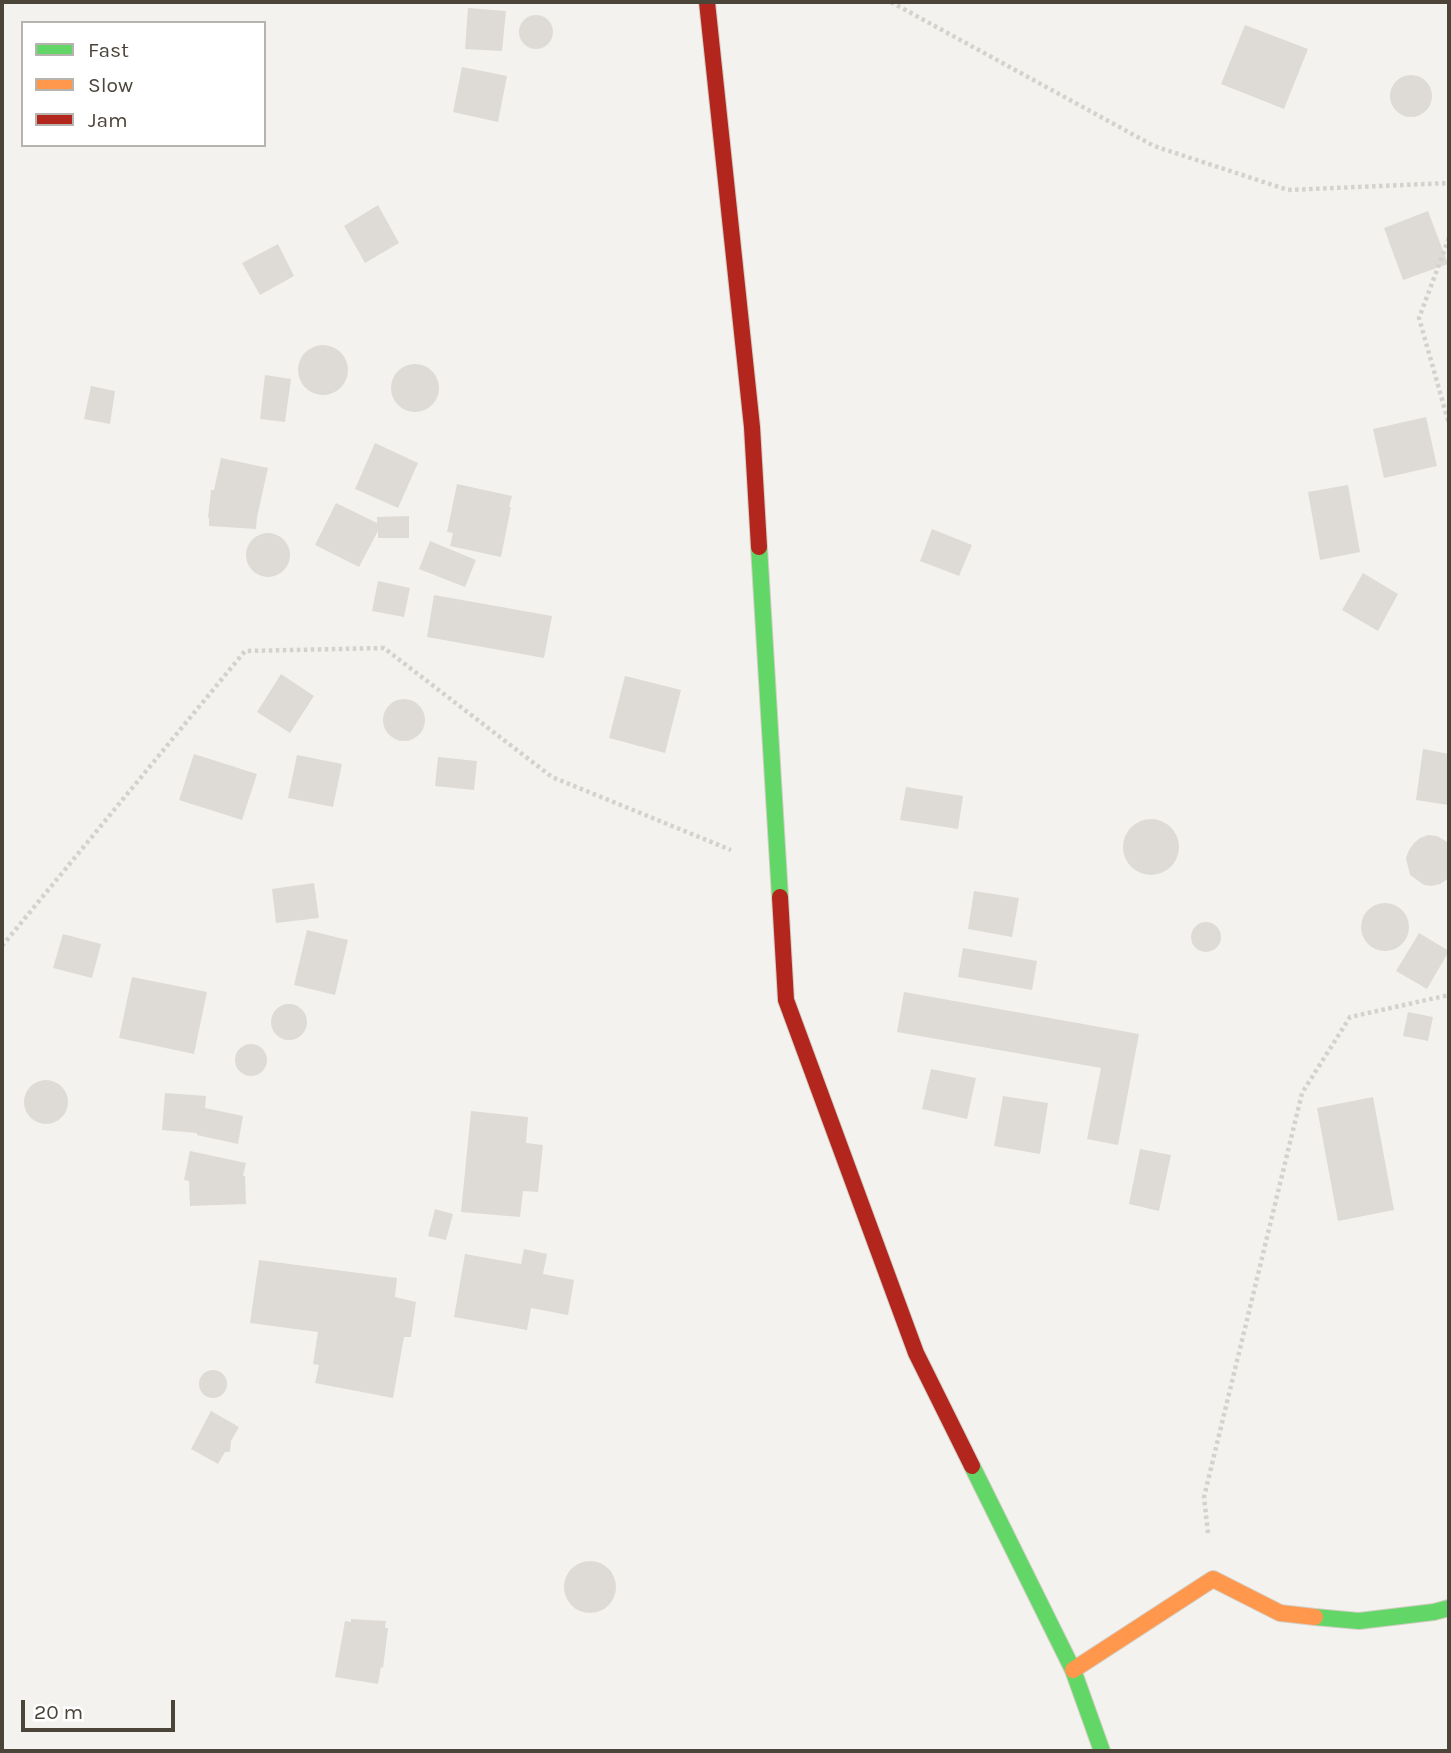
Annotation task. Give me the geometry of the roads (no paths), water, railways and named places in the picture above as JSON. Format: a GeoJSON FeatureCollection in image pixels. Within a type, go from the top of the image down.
{"type":"FeatureCollection","features":[{"type":"Feature","properties":{"kind":"street"},"geometry":{"type":"LineString","coordinates":[[707,2],[752,427],[786,1000],[916,1353],[1073,1670],[1102,1751]]}},
{"type":"Feature","properties":{"kind":"street"},"geometry":{"type":"LineString","coordinates":[[1073,1670],[1213,1579],[1280,1613],[1359,1621],[1449,1608]]}}]}
